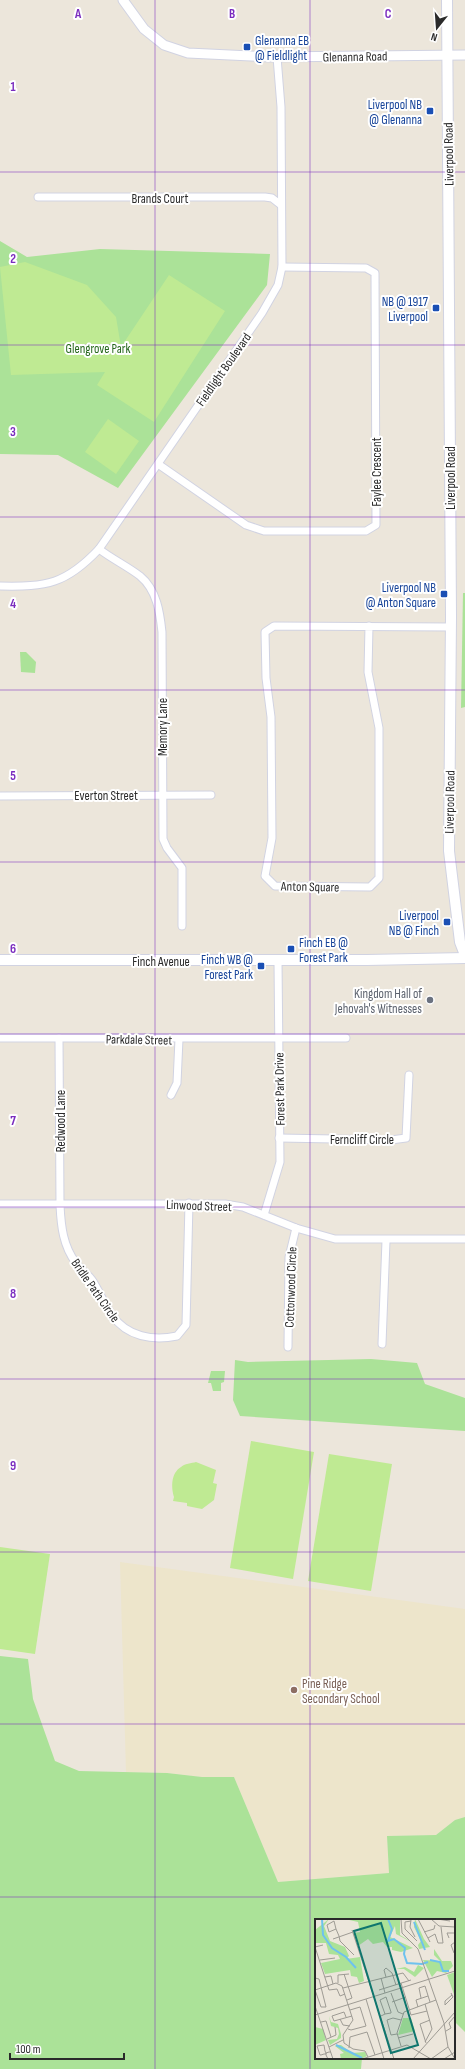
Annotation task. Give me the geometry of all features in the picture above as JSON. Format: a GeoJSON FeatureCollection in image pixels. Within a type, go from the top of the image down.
{"type":"FeatureCollection","features":[{"type":"Feature","properties":{"kind":"main road","name":"Liverpool Road"},"geometry":{"type":"LineString","coordinates":[[447,0],[446,55],[450,244],[451,627],[449,851],[460,942],[465,955]]}},
{"type":"Feature","properties":{"kind":"main road","name":"Finch Avenue"},"geometry":{"type":"LineString","coordinates":[[0,960],[465,958]]}},
{"type":"Feature","properties":{"kind":"street","name":"Glenanna Road"},"geometry":{"type":"LineString","coordinates":[[123,0],[144,29],[164,45],[172,49],[188,53],[277,57],[465,55]]}},
{"type":"Feature","properties":{"kind":"street","name":"Fieldlight Boulevard"},"geometry":{"type":"LineString","coordinates":[[0,586],[39,585],[56,581],[74,573],[99,549],[262,313],[278,285],[282,267],[281,107],[277,57]]}},
{"type":"Feature","properties":{"kind":"street","name":"Brands Court"},"geometry":{"type":"LineString","coordinates":[[38,197],[266,197],[272,198],[281,204]]}},
{"type":"Feature","properties":{"kind":"street","name":"Faylee Crescent"},"geometry":{"type":"LineString","coordinates":[[158,464],[246,525],[264,530],[366,532],[376,525],[375,273],[366,268],[282,267]]}},
{"type":"Feature","properties":{"kind":"street","name":"Memory Lane"},"geometry":{"type":"LineString","coordinates":[[99,549],[141,577],[153,593],[159,609],[162,632],[163,839],[166,848],[182,868],[182,926]]}},
{"type":"Feature","properties":{"kind":"street","name":"Anton Square"},"geometry":{"type":"LineString","coordinates":[[369,626],[368,672],[379,728],[379,878],[370,887],[275,886],[265,876],[272,838],[271,717],[266,678],[265,632],[274,626],[369,626],[451,627]]}},
{"type":"Feature","properties":{"kind":"street","name":"Everton Street"},"geometry":{"type":"LineString","coordinates":[[0,796],[211,795]]}},
{"type":"Feature","properties":{"kind":"street","name":"Forest Park Drive"},"geometry":{"type":"LineString","coordinates":[[264,1215],[280,1162],[278,960]]}},
{"type":"Feature","properties":{"kind":"street","name":"Parkdale Street"},"geometry":{"type":"LineString","coordinates":[[0,1038],[179,1040],[215,1037],[278,1038]]}},
{"type":"Feature","properties":{"kind":"street","name":"Redwood Lane"},"geometry":{"type":"LineString","coordinates":[[59,1038],[60,1205]]}},
{"type":"Feature","properties":{"kind":"street"},"geometry":{"type":"LineString","coordinates":[[278,1038],[346,1038]]}},
{"type":"Feature","properties":{"kind":"street"},"geometry":{"type":"LineString","coordinates":[[171,1095],[176,1083],[179,1040]]}},
{"type":"Feature","properties":{"kind":"street","name":"Ferncliff Circle"},"geometry":{"type":"LineString","coordinates":[[280,1138],[391,1140],[406,1138],[409,1075]]}},
{"type":"Feature","properties":{"kind":"street","name":"Linwood Street"},"geometry":{"type":"LineString","coordinates":[[0,1204],[225,1204],[243,1207],[296,1228],[335,1240],[386,1241],[465,1239]]}},
{"type":"Feature","properties":{"kind":"street","name":"Bridle Path Circle"},"geometry":{"type":"LineString","coordinates":[[60,1205],[61,1225],[65,1244],[76,1263],[92,1279],[112,1316],[125,1329],[143,1337],[161,1339],[177,1336],[186,1325],[190,1204]]}},
{"type":"Feature","properties":{"kind":"street","name":"Cottonwood Circle"},"geometry":{"type":"LineString","coordinates":[[288,1346],[289,1257],[296,1228]]}},
{"type":"Feature","properties":{"kind":"street"},"geometry":{"type":"LineString","coordinates":[[382,1344],[386,1241]]}},
{"type":"Feature","properties":{"kind":"shaded area","name":"Pine Ridge Secondary School"},"geometry":{"type":"Polygon","coordinates":[[[120,1562],[465,1609],[465,1817],[455,1820],[436,1835],[387,1836],[389,1873],[278,1882],[234,1777],[202,1777],[167,1773],[126,1772],[120,1562]]]}},
{"type":"Feature","properties":{"kind":"green space","name":"Glengrove Park"},"geometry":{"type":"Polygon","coordinates":[[[0,241],[27,257],[100,249],[270,254],[267,285],[118,488],[58,455],[0,454],[0,241]]]}},
{"type":"Feature","properties":{"kind":"green space"},"geometry":{"type":"Polygon","coordinates":[[[25,262],[87,285],[116,317],[121,347],[169,275],[225,311],[154,422],[97,385],[105,372],[11,375],[0,267],[25,262]]]}},
{"type":"Feature","properties":{"kind":"green space"},"geometry":{"type":"Polygon","coordinates":[[[108,419],[139,441],[116,474],[85,452],[108,419]]]}},
{"type":"Feature","properties":{"kind":"green space"},"geometry":{"type":"Polygon","coordinates":[[[463,593],[465,593],[465,707],[461,708],[463,593]]]}},
{"type":"Feature","properties":{"kind":"green space"},"geometry":{"type":"Polygon","coordinates":[[[20,652],[26,652],[36,662],[35,673],[21,672],[20,652]]]}},
{"type":"Feature","properties":{"kind":"green space"},"geometry":{"type":"Polygon","coordinates":[[[371,1359],[417,1363],[425,1384],[465,1398],[465,1431],[240,1416],[233,1400],[235,1360],[248,1362],[371,1359]]]}},
{"type":"Feature","properties":{"kind":"green space"},"geometry":{"type":"Polygon","coordinates":[[[211,1371],[225,1371],[224,1382],[221,1383],[221,1391],[213,1391],[211,1383],[208,1383],[211,1371]]]}},
{"type":"Feature","properties":{"kind":"green space"},"geometry":{"type":"Polygon","coordinates":[[[251,1441],[314,1452],[293,1579],[230,1568],[251,1441]]]}},
{"type":"Feature","properties":{"kind":"green space"},"geometry":{"type":"Polygon","coordinates":[[[329,1454],[392,1464],[371,1591],[308,1581],[329,1454]]]}},
{"type":"Feature","properties":{"kind":"green space"},"geometry":{"type":"Polygon","coordinates":[[[196,1462],[216,1470],[213,1483],[217,1484],[214,1500],[202,1509],[187,1506],[187,1503],[173,1501],[174,1497],[172,1485],[175,1473],[182,1466],[196,1462]]]}},
{"type":"Feature","properties":{"kind":"green space"},"geometry":{"type":"Polygon","coordinates":[[[0,1547],[50,1554],[35,1654],[0,1649],[0,1547]]]}},
{"type":"Feature","properties":{"kind":"green space"},"geometry":{"type":"Polygon","coordinates":[[[0,1656],[28,1659],[33,1699],[55,1761],[79,1771],[167,1773],[202,1777],[234,1777],[278,1882],[389,1873],[387,1836],[436,1835],[455,1820],[465,1817],[465,2032],[455,2022],[455,1919],[315,1919],[315,2059],[362,2059],[361,2069],[0,2069],[0,1656]]]}},
{"type":"Feature","properties":{"kind":"place","name":"Glenanna EB @ Fieldlight"},"geometry":{"type":"Point","coordinates":[247,47]}},
{"type":"Feature","properties":{"kind":"place","name":"Liverpool NB @ Glenanna"},"geometry":{"type":"Point","coordinates":[430,111]}},
{"type":"Feature","properties":{"kind":"place","name":"NB @ 1917 Liverpool"},"geometry":{"type":"Point","coordinates":[436,308]}},
{"type":"Feature","properties":{"kind":"place","name":"Liverpool NB @ Anton Square"},"geometry":{"type":"Point","coordinates":[444,594]}},
{"type":"Feature","properties":{"kind":"place","name":"Liverpool NB @ Finch"},"geometry":{"type":"Point","coordinates":[447,922]}},
{"type":"Feature","properties":{"kind":"place","name":"Finch EB @ Forest Park"},"geometry":{"type":"Point","coordinates":[291,949]}},
{"type":"Feature","properties":{"kind":"place","name":"Finch WB @ Forest Park"},"geometry":{"type":"Point","coordinates":[261,966]}},
{"type":"Feature","properties":{"kind":"place","name":"Kingdom Hall of Jehovah's Witnesses"},"geometry":{"type":"Point","coordinates":[430,1000]}},
{"type":"Feature","properties":{"kind":"place","name":"Pine Ridge Secondary School"},"geometry":{"type":"Point","coordinates":[294,1690]}}]}
